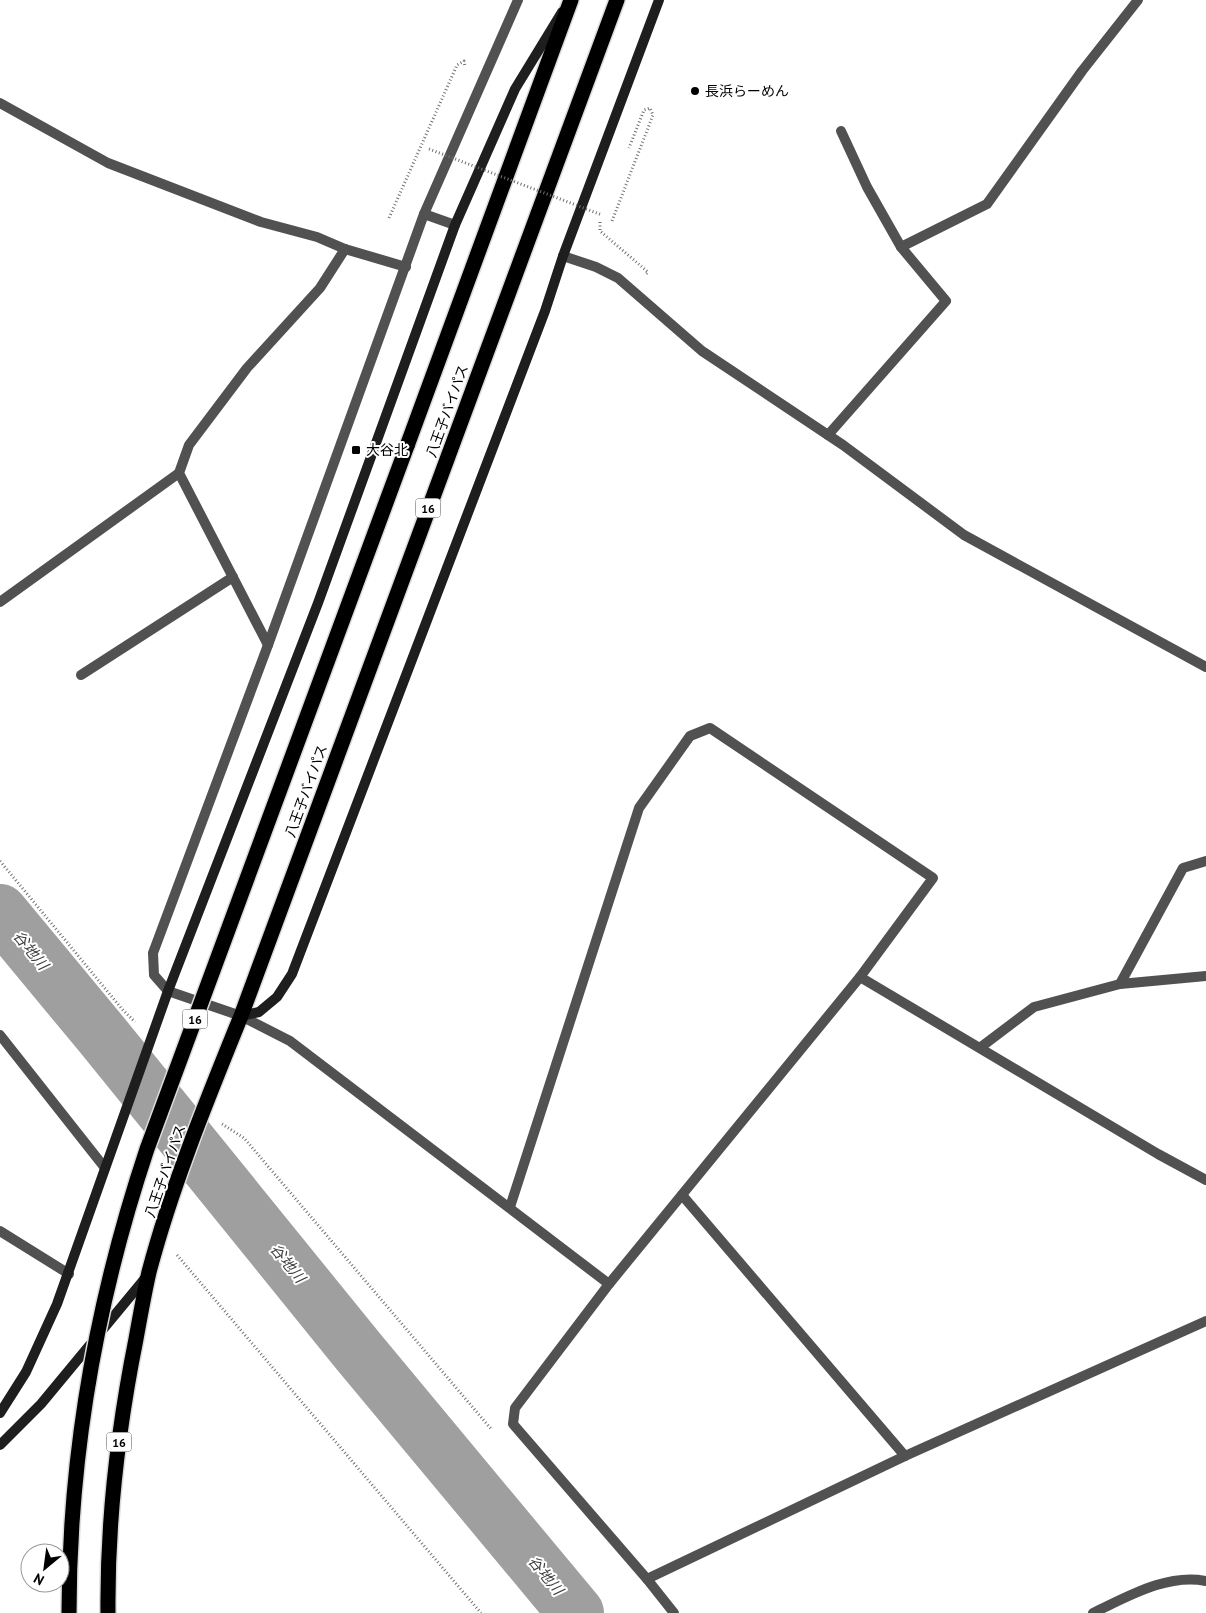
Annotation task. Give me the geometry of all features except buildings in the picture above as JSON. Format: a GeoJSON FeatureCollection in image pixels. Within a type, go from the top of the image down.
{"type":"FeatureCollection","features":[{"type":"Feature","properties":{"kind":"highway","name":"八王子バイパス"},"geometry":{"type":"LineString","coordinates":[[69,1613],[72,1517],[87,1388],[104,1300],[124,1222],[160,1112],[570,0]]}},
{"type":"Feature","properties":{"kind":"highway","name":"八王子バイパス"},"geometry":{"type":"LineString","coordinates":[[108,1613],[111,1524],[117,1455],[128,1381],[149,1273],[164,1221],[203,1110],[241,1016],[617,0]]}},
{"type":"Feature","properties":{"kind":"street"},"geometry":{"type":"LineString","coordinates":[[518,0],[424,214],[268,645],[153,953],[154,975],[168,991],[241,1016],[290,1041],[609,1284]]}},
{"type":"Feature","properties":{"kind":"street"},"geometry":{"type":"LineString","coordinates":[[0,1413],[26,1372],[69,1274],[168,991],[318,603],[455,226],[515,88],[570,0]]}},
{"type":"Feature","properties":{"kind":"street"},"geometry":{"type":"LineString","coordinates":[[241,1016],[259,1012],[277,997],[292,974],[541,321],[563,256],[659,0]]}},
{"type":"Feature","properties":{"kind":"street"},"geometry":{"type":"LineString","coordinates":[[901,247],[987,204],[1082,71],[1138,0]]}},
{"type":"Feature","properties":{"kind":"street"},"geometry":{"type":"LineString","coordinates":[[0,103],[108,163],[261,222],[317,237],[345,249],[406,267]]}},
{"type":"Feature","properties":{"kind":"street"},"geometry":{"type":"LineString","coordinates":[[828,435],[946,301],[901,247],[867,187],[841,131]]}},
{"type":"Feature","properties":{"kind":"street"},"geometry":{"type":"LineString","coordinates":[[424,214],[455,226]]}},
{"type":"Feature","properties":{"kind":"street"},"geometry":{"type":"LineString","coordinates":[[0,602],[179,472],[189,445],[247,368],[320,288],[345,249]]}},
{"type":"Feature","properties":{"kind":"street"},"geometry":{"type":"LineString","coordinates":[[563,256],[596,267],[618,278],[702,351],[828,435],[964,535],[1206,667]]}},
{"type":"Feature","properties":{"kind":"street"},"geometry":{"type":"LineString","coordinates":[[179,472],[268,645]]}},
{"type":"Feature","properties":{"kind":"street"},"geometry":{"type":"LineString","coordinates":[[81,675],[233,577]]}},
{"type":"Feature","properties":{"kind":"street"},"geometry":{"type":"LineString","coordinates":[[510,1207],[639,808],[690,736],[710,728],[933,878],[860,976],[609,1284],[515,1408],[514,1424],[674,1613]]}},
{"type":"Feature","properties":{"kind":"street"},"geometry":{"type":"LineString","coordinates":[[1120,984],[1183,868],[1206,860]]}},
{"type":"Feature","properties":{"kind":"street"},"geometry":{"type":"LineString","coordinates":[[860,976],[1150,1149],[1206,1180]]}},
{"type":"Feature","properties":{"kind":"street"},"geometry":{"type":"LineString","coordinates":[[981,1047],[1034,1006],[1120,984],[1206,976]]}},
{"type":"Feature","properties":{"kind":"street"},"geometry":{"type":"LineString","coordinates":[[0,1035],[105,1168]]}},
{"type":"Feature","properties":{"kind":"street"},"geometry":{"type":"LineString","coordinates":[[682,1195],[906,1456]]}},
{"type":"Feature","properties":{"kind":"street"},"geometry":{"type":"LineString","coordinates":[[0,1231],[69,1274]]}},
{"type":"Feature","properties":{"kind":"street"},"geometry":{"type":"LineString","coordinates":[[0,1445],[41,1404],[149,1273]]}},
{"type":"Feature","properties":{"kind":"street"},"geometry":{"type":"LineString","coordinates":[[647,1579],[906,1456],[1206,1321]]}},
{"type":"Feature","properties":{"kind":"street"},"geometry":{"type":"LineString","coordinates":[[1093,1613],[1142,1591],[1176,1580],[1196,1579],[1206,1581]]}},
{"type":"Feature","properties":{"kind":"path"},"geometry":{"type":"LineString","coordinates":[[389,218],[456,64],[464,61],[465,68]]}},
{"type":"Feature","properties":{"kind":"path"},"geometry":{"type":"LineString","coordinates":[[612,222],[654,115],[650,108],[644,110],[626,154]]}},
{"type":"Feature","properties":{"kind":"path"},"geometry":{"type":"LineString","coordinates":[[433,140],[429,149],[602,215]]}},
{"type":"Feature","properties":{"kind":"path"},"geometry":{"type":"LineString","coordinates":[[606,206],[600,222],[600,231],[648,272]]}},
{"type":"Feature","properties":{"kind":"path"},"geometry":{"type":"LineString","coordinates":[[0,861],[122,1009],[151,1038]]}},
{"type":"Feature","properties":{"kind":"path"},"geometry":{"type":"LineString","coordinates":[[203,1110],[244,1138],[494,1432]]}},
{"type":"Feature","properties":{"kind":"path"},"geometry":{"type":"LineString","coordinates":[[160,1238],[200,1280],[481,1613]]}},
{"type":"Feature","properties":{"kind":"waterway","name":"谷地川"},"geometry":{"type":"LineString","coordinates":[[0,912],[358,1351],[576,1613]]}},
{"type":"Feature","properties":{"kind":"place","name":"長浜らーめん"},"geometry":{"type":"Point","coordinates":[695,91]}},
{"type":"Feature","properties":{"kind":"place","name":"大谷北"},"geometry":{"type":"Point","coordinates":[356,450]}}]}
